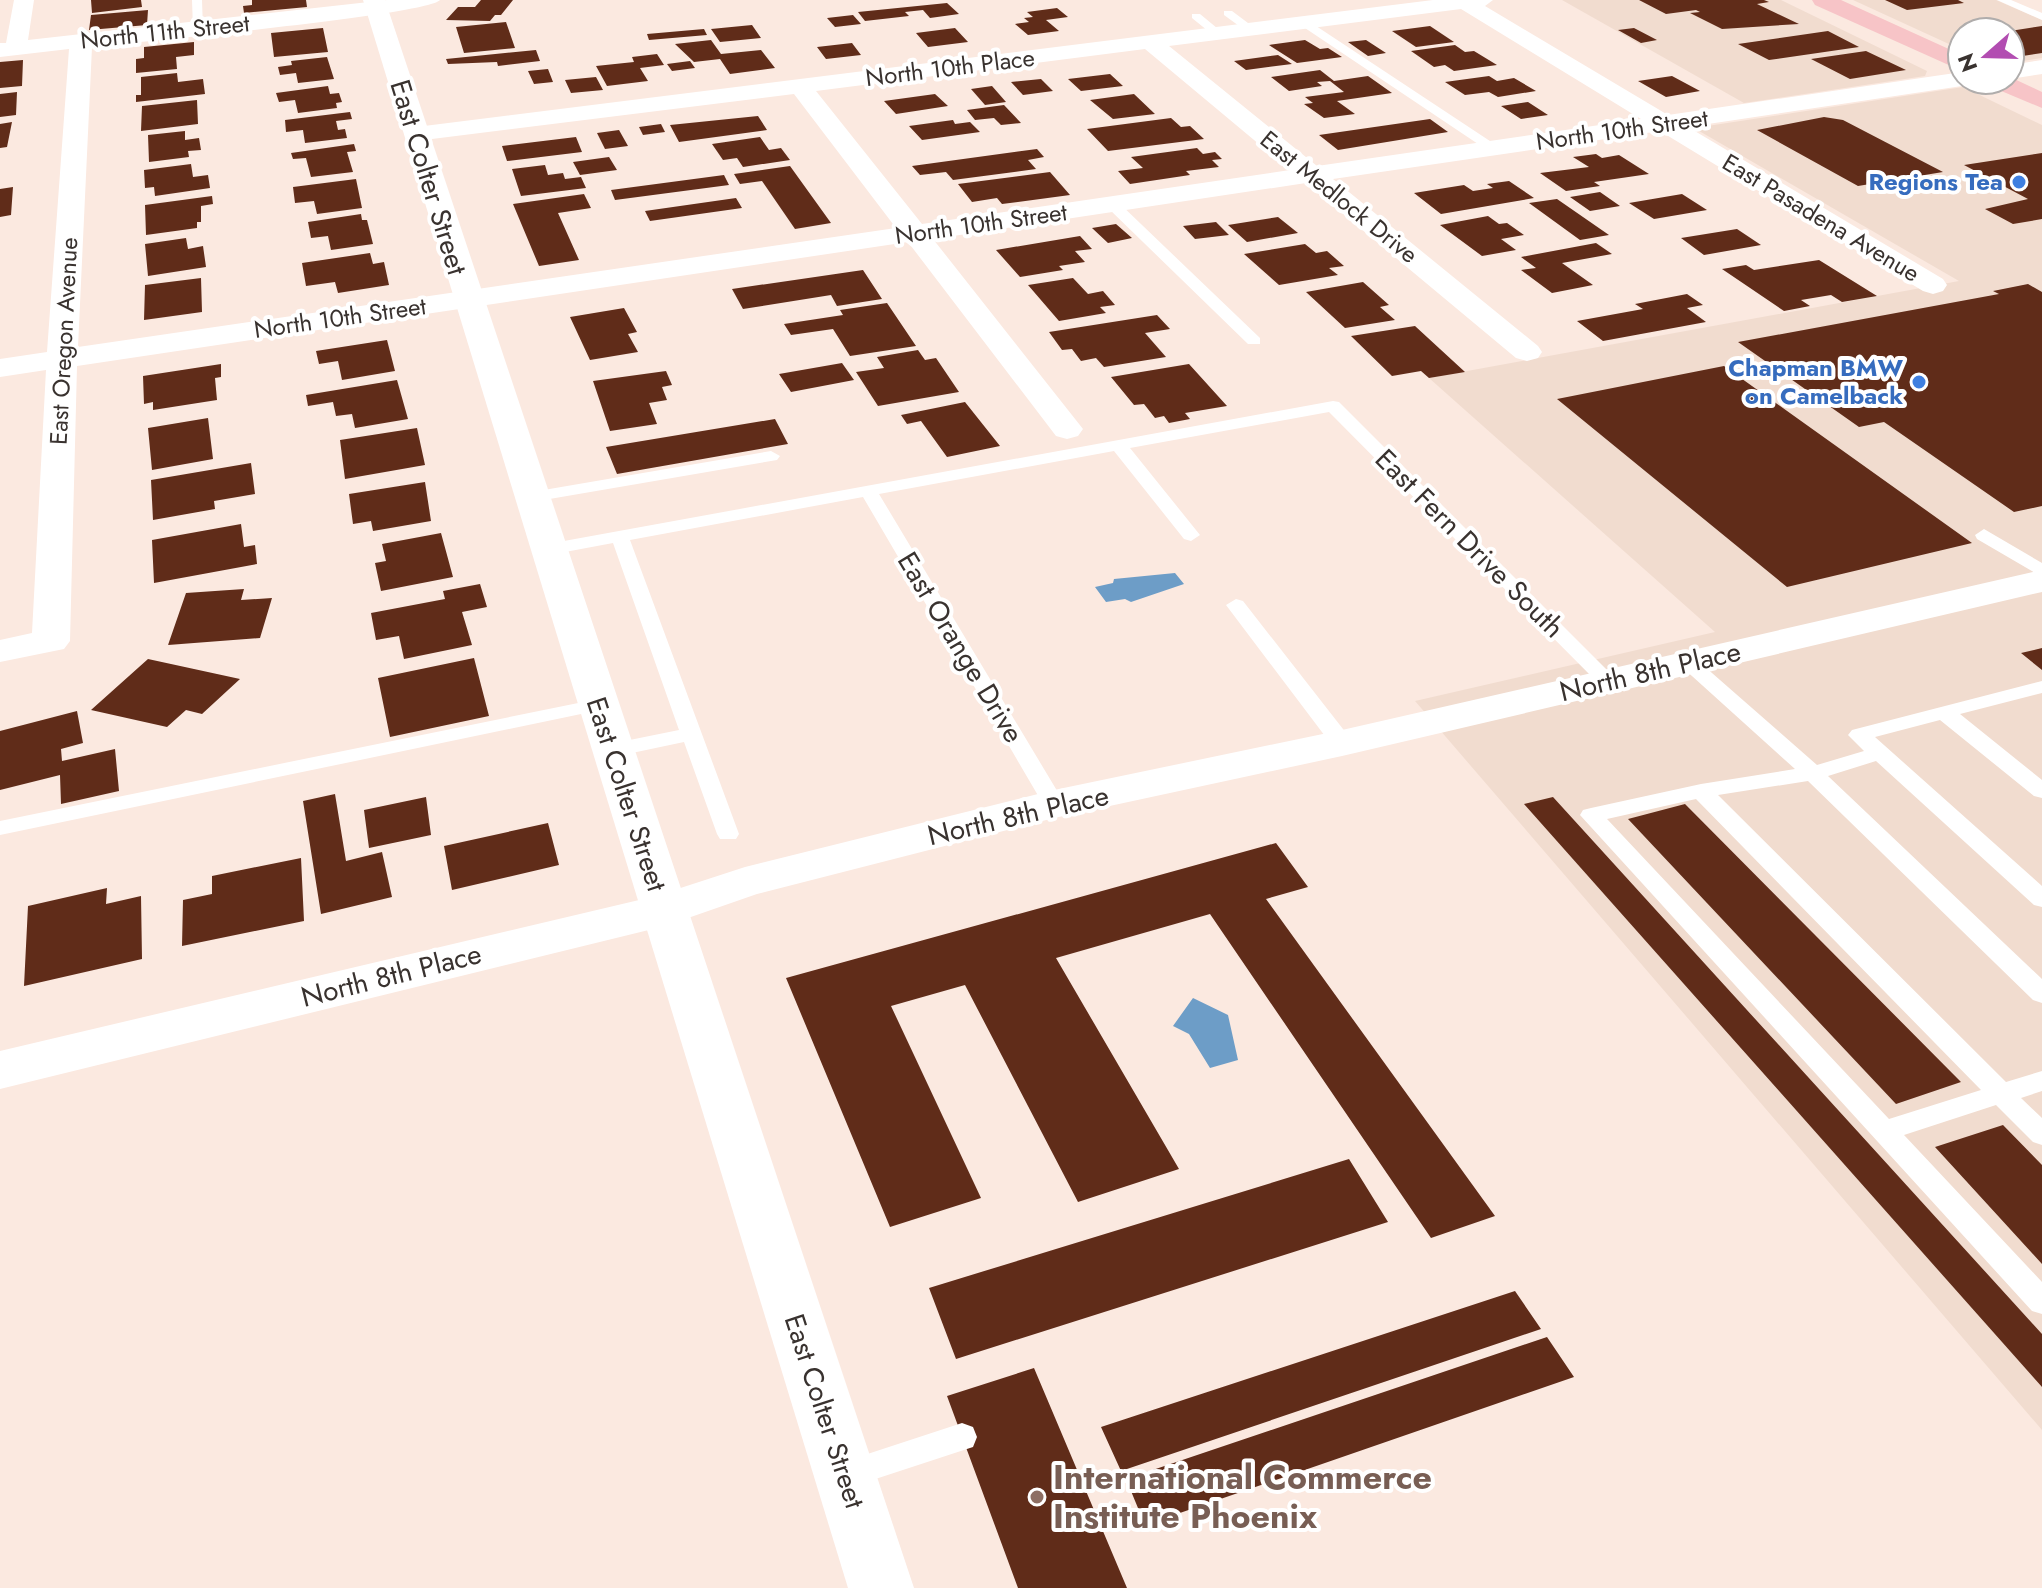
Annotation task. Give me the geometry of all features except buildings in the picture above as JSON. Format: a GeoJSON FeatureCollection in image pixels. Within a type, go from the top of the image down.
{"type":"FeatureCollection","features":[{"type":"Feature","properties":{"kind":"main road"},"geometry":{"type":"LineString","coordinates":[[1823,0],[1946,57]]}},
{"type":"Feature","properties":{"kind":"street"},"geometry":{"type":"LineString","coordinates":[[8,49],[24,0]]}},
{"type":"Feature","properties":{"kind":"street","name":"North 11th Street"},"geometry":{"type":"LineString","coordinates":[[8,49],[430,0]]}},
{"type":"Feature","properties":{"kind":"street","name":"North 10th Place"},"geometry":{"type":"LineString","coordinates":[[416,134],[1150,42],[1222,23],[1250,29],[1459,2]]}},
{"type":"Feature","properties":{"kind":"street","name":"East Pasadena Avenue"},"geometry":{"type":"LineString","coordinates":[[1459,2],[1933,285]]}},
{"type":"Feature","properties":{"kind":"street","name":"East Colter Street"},"geometry":{"type":"LineString","coordinates":[[376,5],[467,299],[881,1588]]}},
{"type":"Feature","properties":{"kind":"street","name":"East Oregon Avenue"},"geometry":{"type":"LineString","coordinates":[[0,651],[51,641],[62,359],[81,41]]}},
{"type":"Feature","properties":{"kind":"street","name":"East Medlock Drive"},"geometry":{"type":"LineString","coordinates":[[1150,42],[1527,352]]}},
{"type":"Feature","properties":{"kind":"street","name":"North 10th Street"},"geometry":{"type":"LineString","coordinates":[[0,368],[1946,81]]}},
{"type":"Feature","properties":{"kind":"street"},"geometry":{"type":"LineString","coordinates":[[800,86],[1067,429]]}},
{"type":"Feature","properties":{"kind":"street","name":"North 8th Place"},"geometry":{"type":"LineString","coordinates":[[0,1070],[665,910],[745,882],[1054,804],[1342,743],[2042,581]]}},
{"type":"Feature","properties":{"kind":"lane"},"geometry":{"type":"LineString","coordinates":[[197,0],[199,28]]}},
{"type":"Feature","properties":{"kind":"lane"},"geometry":{"type":"LineString","coordinates":[[2002,0],[2042,17]]}},
{"type":"Feature","properties":{"kind":"lane"},"geometry":{"type":"LineString","coordinates":[[1196,16],[1222,23]]}},
{"type":"Feature","properties":{"kind":"lane"},"geometry":{"type":"LineString","coordinates":[[1303,22],[1495,149]]}},
{"type":"Feature","properties":{"kind":"lane"},"geometry":{"type":"LineString","coordinates":[[1113,205],[1254,341]]}},
{"type":"Feature","properties":{"kind":"lane","name":"East Fern Drive South"},"geometry":{"type":"LineString","coordinates":[[1118,445],[1333,406],[1607,681]]}},
{"type":"Feature","properties":{"kind":"lane"},"geometry":{"type":"LineString","coordinates":[[549,549],[1118,445],[1191,535]]}},
{"type":"Feature","properties":{"kind":"lane"},"geometry":{"type":"LineString","coordinates":[[532,497],[771,456]]}},
{"type":"Feature","properties":{"kind":"lane","name":"East Orange Drive"},"geometry":{"type":"LineString","coordinates":[[868,490],[1054,804]]}},
{"type":"Feature","properties":{"kind":"lane"},"geometry":{"type":"LineString","coordinates":[[619,535],[728,834]]}},
{"type":"Feature","properties":{"kind":"lane"},"geometry":{"type":"LineString","coordinates":[[1984,535],[2042,571]]}},
{"type":"Feature","properties":{"kind":"lane"},"geometry":{"type":"LineString","coordinates":[[1236,605],[1342,743]]}},
{"type":"Feature","properties":{"kind":"lane"},"geometry":{"type":"LineString","coordinates":[[1689,663],[1813,773],[2042,994]]}},
{"type":"Feature","properties":{"kind":"lane"},"geometry":{"type":"LineString","coordinates":[[2042,687],[1859,735],[2042,899]]}},
{"type":"Feature","properties":{"kind":"lane"},"geometry":{"type":"LineString","coordinates":[[0,828],[598,705]]}},
{"type":"Feature","properties":{"kind":"lane"},"geometry":{"type":"LineString","coordinates":[[1944,712],[2042,791]]}},
{"type":"Feature","properties":{"kind":"lane"},"geometry":{"type":"LineString","coordinates":[[613,750],[691,734]]}},
{"type":"Feature","properties":{"kind":"lane"},"geometry":{"type":"LineString","coordinates":[[1880,753],[1813,773],[1701,791],[1591,815],[2042,1302]]}},
{"type":"Feature","properties":{"kind":"lane"},"geometry":{"type":"LineString","coordinates":[[1701,791],[2042,1135]]}},
{"type":"Feature","properties":{"kind":"lane"},"geometry":{"type":"LineString","coordinates":[[1884,1131],[2042,1081]]}},
{"type":"Feature","properties":{"kind":"lane"},"geometry":{"type":"LineString","coordinates":[[845,1475],[962,1437]]}},
{"type":"Feature","properties":{"kind":"shaded area"},"geometry":{"type":"Polygon","coordinates":[[[1562,0],[1781,0],[1927,71],[1925,76],[1744,103],[1562,0]]]}},
{"type":"Feature","properties":{"kind":"shaded area"},"geometry":{"type":"Polygon","coordinates":[[[1853,0],[1996,0],[2042,20],[2042,58],[2026,60],[2026,16],[1946,16],[1946,43],[1853,0]]]}},
{"type":"Feature","properties":{"kind":"shaded area"},"geometry":{"type":"Polygon","coordinates":[[[1946,90],[1946,96],[1982,96],[2042,125],[2042,1430],[1415,701],[1715,632],[1429,378],[1959,281],[1694,128],[1946,90]]]}},
{"type":"Feature","properties":{"kind":"water"},"geometry":{"type":"Polygon","coordinates":[[[1175,573],[1184,584],[1131,602],[1125,599],[1106,602],[1095,587],[1113,583],[1114,579],[1175,573]]]}},
{"type":"Feature","properties":{"kind":"water"},"geometry":{"type":"Polygon","coordinates":[[[1193,998],[1228,1015],[1238,1060],[1210,1068],[1189,1034],[1173,1026],[1193,998]]]}},
{"type":"Feature","properties":{"kind":"place","name":"Regions Tea"},"geometry":{"type":"Point","coordinates":[2019,182]}},
{"type":"Feature","properties":{"kind":"place","name":"Chapman BMW on Camelback"},"geometry":{"type":"Point","coordinates":[1919,382]}},
{"type":"Feature","properties":{"kind":"place","name":"International Commerce Institute Phoenix"},"geometry":{"type":"Point","coordinates":[1037,1497]}}]}
